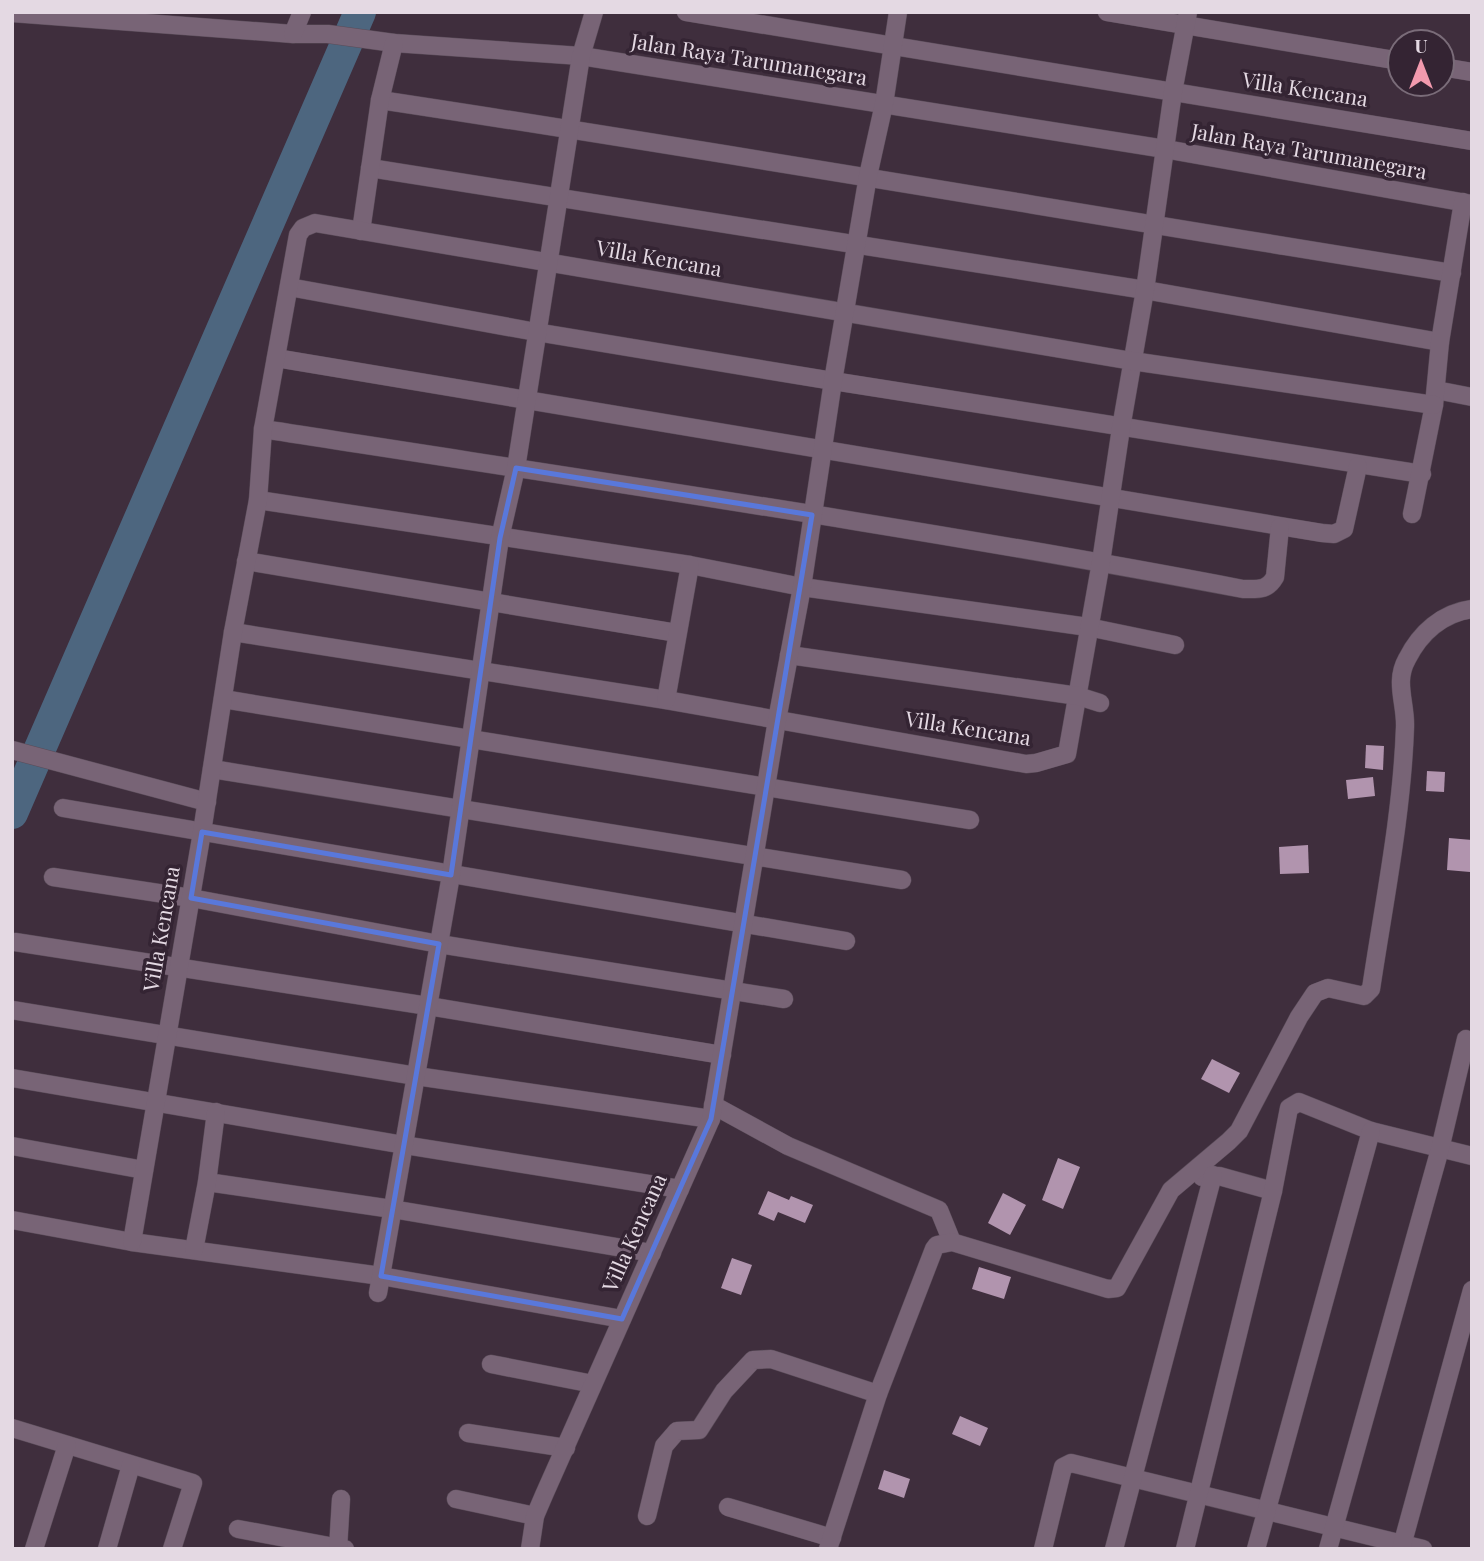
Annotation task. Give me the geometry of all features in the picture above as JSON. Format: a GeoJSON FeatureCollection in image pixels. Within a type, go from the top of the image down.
{"type":"FeatureCollection","features":[{"type":"Feature","properties":{"kind":"street"},"geometry":{"type":"LineString","coordinates":[[293,34],[302,12]]}},
{"type":"Feature","properties":{"kind":"street"},"geometry":{"type":"LineString","coordinates":[[380,1284],[451,875],[500,538],[516,468],[581,56],[593,12]]}},
{"type":"Feature","properties":{"kind":"street","name":"Villa Kencana"},"geometry":{"type":"LineString","coordinates":[[686,12],[1472,141]]}},
{"type":"Feature","properties":{"kind":"street","name":"Villa Kencana"},"geometry":{"type":"LineString","coordinates":[[530,1549],[536,1516],[712,1112],[777,720],[802,587],[833,381],[868,176],[884,104],[898,12]]}},
{"type":"Feature","properties":{"kind":"street"},"geometry":{"type":"LineString","coordinates":[[1107,12],[1187,19],[1386,58]]}},
{"type":"Feature","properties":{"kind":"street","name":"Jalan Raya Tarumanegara"},"geometry":{"type":"LineString","coordinates":[[12,13],[129,17],[293,34],[328,34],[394,43],[581,56],[1165,149],[1467,203]]}},
{"type":"Feature","properties":{"kind":"street","name":"Villa Kencana"},"geometry":{"type":"LineString","coordinates":[[233,632],[666,700],[1026,764],[1067,754],[1101,562],[1145,290],[1173,92],[1187,19]]}},
{"type":"Feature","properties":{"kind":"street"},"geometry":{"type":"LineString","coordinates":[[361,231],[380,100],[394,43]]}},
{"type":"Feature","properties":{"kind":"street"},"geometry":{"type":"LineString","coordinates":[[380,100],[868,176],[1452,272]]}},
{"type":"Feature","properties":{"kind":"street"},"geometry":{"type":"LineString","coordinates":[[370,168],[1145,290],[1440,342]]}},
{"type":"Feature","properties":{"kind":"street"},"geometry":{"type":"LineString","coordinates":[[1412,514],[1422,474],[1435,398],[1440,342],[1467,203]]}},
{"type":"Feature","properties":{"kind":"street","name":"Villa Kencana"},"geometry":{"type":"LineString","coordinates":[[132,1242],[207,802],[233,632],[258,500],[263,429],[298,235],[303,228],[315,223],[1132,360],[1435,398],[1472,397]]}},
{"type":"Feature","properties":{"kind":"street"},"geometry":{"type":"LineString","coordinates":[[289,287],[536,332],[1358,466],[1422,474]]}},
{"type":"Feature","properties":{"kind":"street"},"geometry":{"type":"LineString","coordinates":[[276,358],[1322,533],[1340,532],[1346,522],[1358,466]]}},
{"type":"Feature","properties":{"kind":"street"},"geometry":{"type":"LineString","coordinates":[[263,429],[1101,562],[1243,589],[1261,589],[1275,577],[1280,527]]}},
{"type":"Feature","properties":{"kind":"street"},"geometry":{"type":"LineString","coordinates":[[258,500],[690,565],[802,587],[1088,627],[1175,645]]}},
{"type":"Feature","properties":{"kind":"street"},"geometry":{"type":"LineString","coordinates":[[246,561],[677,633]]}},
{"type":"Feature","properties":{"kind":"street"},"geometry":{"type":"LineString","coordinates":[[666,700],[690,565]]}},
{"type":"Feature","properties":{"kind":"street"},"geometry":{"type":"LineString","coordinates":[[728,1507],[830,1543],[877,1394],[937,1245],[953,1242],[1108,1289],[1117,1288],[1171,1190],[1238,1130],[1299,1017],[1315,993],[1328,988],[1364,996],[1371,989],[1395,827],[1405,725],[1399,681],[1406,660],[1429,627],[1461,610],[1472,609]]}},
{"type":"Feature","properties":{"kind":"street"},"geometry":{"type":"LineString","coordinates":[[789,655],[1078,696],[1100,703]]}},
{"type":"Feature","properties":{"kind":"street"},"geometry":{"type":"LineString","coordinates":[[223,699],[970,820]]}},
{"type":"Feature","properties":{"kind":"street"},"geometry":{"type":"LineString","coordinates":[[12,750],[207,802]]}},
{"type":"Feature","properties":{"kind":"street"},"geometry":{"type":"LineString","coordinates":[[212,769],[902,880]]}},
{"type":"Feature","properties":{"kind":"street"},"geometry":{"type":"LineString","coordinates":[[64,808],[846,941]]}},
{"type":"Feature","properties":{"kind":"street"},"geometry":{"type":"LineString","coordinates":[[53,877],[191,898],[439,944],[784,999]]}},
{"type":"Feature","properties":{"kind":"street"},"geometry":{"type":"LineString","coordinates":[[15,942],[722,1055]]}},
{"type":"Feature","properties":{"kind":"street"},"geometry":{"type":"LineString","coordinates":[[12,1010],[416,1076],[712,1112],[939,1210],[953,1242]]}},
{"type":"Feature","properties":{"kind":"street"},"geometry":{"type":"LineString","coordinates":[[1328,1549],[1440,1149],[1466,1039]]}},
{"type":"Feature","properties":{"kind":"street"},"geometry":{"type":"LineString","coordinates":[[12,1078],[680,1189]]}},
{"type":"Feature","properties":{"kind":"street"},"geometry":{"type":"LineString","coordinates":[[1185,1549],[1273,1191],[1289,1108],[1299,1102],[1371,1131],[1472,1156]]}},
{"type":"Feature","properties":{"kind":"street"},"geometry":{"type":"LineString","coordinates":[[194,1250],[207,1182],[216,1112]]}},
{"type":"Feature","properties":{"kind":"street"},"geometry":{"type":"LineString","coordinates":[[1256,1549],[1371,1131]]}},
{"type":"Feature","properties":{"kind":"street"},"geometry":{"type":"LineString","coordinates":[[12,1146],[144,1170]]}},
{"type":"Feature","properties":{"kind":"street"},"geometry":{"type":"LineString","coordinates":[[1185,1179],[1213,1175],[1273,1191]]}},
{"type":"Feature","properties":{"kind":"street"},"geometry":{"type":"LineString","coordinates":[[1114,1549],[1213,1175]]}},
{"type":"Feature","properties":{"kind":"street"},"geometry":{"type":"LineString","coordinates":[[207,1182],[392,1209],[652,1253]]}},
{"type":"Feature","properties":{"kind":"street"},"geometry":{"type":"LineString","coordinates":[[12,1220],[380,1284],[622,1319]]}},
{"type":"Feature","properties":{"kind":"street"},"geometry":{"type":"LineString","coordinates":[[1401,1546],[1472,1290]]}},
{"type":"Feature","properties":{"kind":"street"},"geometry":{"type":"LineString","coordinates":[[647,1516],[664,1446],[677,1431],[699,1430],[724,1391],[752,1360],[771,1359],[877,1394]]}},
{"type":"Feature","properties":{"kind":"street"},"geometry":{"type":"LineString","coordinates":[[491,1364],[593,1384]]}},
{"type":"Feature","properties":{"kind":"street"},"geometry":{"type":"LineString","coordinates":[[12,1428],[193,1483],[172,1549]]}},
{"type":"Feature","properties":{"kind":"street"},"geometry":{"type":"LineString","coordinates":[[468,1433],[566,1448]]}},
{"type":"Feature","properties":{"kind":"street"},"geometry":{"type":"LineString","coordinates":[[34,1549],[67,1445]]}},
{"type":"Feature","properties":{"kind":"street"},"geometry":{"type":"LineString","coordinates":[[1043,1549],[1063,1467],[1066,1464],[1265,1510],[1401,1546],[1423,1549]]}},
{"type":"Feature","properties":{"kind":"street"},"geometry":{"type":"LineString","coordinates":[[107,1549],[131,1465]]}},
{"type":"Feature","properties":{"kind":"street"},"geometry":{"type":"LineString","coordinates":[[238,1529],[340,1548],[341,1499]]}},
{"type":"Feature","properties":{"kind":"street"},"geometry":{"type":"LineString","coordinates":[[456,1499],[536,1516]]}},
{"type":"Feature","properties":{"kind":"highlighted area"},"geometry":{"type":"Polygon","coordinates":[[[516,468],[812,515],[711,1119],[622,1319],[381,1276],[439,944],[191,898],[202,832],[451,875],[500,538],[516,468]]]}},
{"type":"Feature","properties":{"kind":"water"},"geometry":{"type":"Polygon","coordinates":[[[351,12],[369,12],[329,103],[313,98],[351,12]]]}},
{"type":"Feature","properties":{"kind":"building"},"geometry":{"type":"Polygon","coordinates":[[[1366,745],[1384,746],[1383,770],[1365,768],[1366,745]]]}},
{"type":"Feature","properties":{"kind":"building"},"geometry":{"type":"Polygon","coordinates":[[[1427,771],[1445,772],[1444,792],[1426,791],[1427,771]]]}},
{"type":"Feature","properties":{"kind":"building"},"geometry":{"type":"Polygon","coordinates":[[[1373,777],[1375,796],[1348,799],[1346,780],[1373,777]]]}},
{"type":"Feature","properties":{"kind":"building"},"geometry":{"type":"Polygon","coordinates":[[[1449,838],[1472,840],[1470,872],[1447,870],[1449,838]]]}},
{"type":"Feature","properties":{"kind":"building"},"geometry":{"type":"Polygon","coordinates":[[[1308,845],[1309,873],[1280,874],[1279,847],[1308,845]]]}},
{"type":"Feature","properties":{"kind":"building"},"geometry":{"type":"Polygon","coordinates":[[[1212,1059],[1240,1073],[1229,1093],[1201,1079],[1212,1059]]]}},
{"type":"Feature","properties":{"kind":"building"},"geometry":{"type":"Polygon","coordinates":[[[1058,1158],[1080,1167],[1063,1209],[1042,1200],[1058,1158]]]}},
{"type":"Feature","properties":{"kind":"building"},"geometry":{"type":"Polygon","coordinates":[[[768,1191],[789,1200],[791,1196],[813,1205],[805,1223],[778,1212],[774,1221],[758,1214],[768,1191]]]}},
{"type":"Feature","properties":{"kind":"building"},"geometry":{"type":"Polygon","coordinates":[[[1003,1193],[1026,1205],[1010,1235],[988,1223],[1003,1193]]]}},
{"type":"Feature","properties":{"kind":"building"},"geometry":{"type":"Polygon","coordinates":[[[732,1258],[752,1265],[741,1295],[721,1288],[732,1258]]]}},
{"type":"Feature","properties":{"kind":"building"},"geometry":{"type":"Polygon","coordinates":[[[979,1267],[1011,1277],[1004,1299],[972,1289],[979,1267]]]}},
{"type":"Feature","properties":{"kind":"building"},"geometry":{"type":"Polygon","coordinates":[[[960,1416],[988,1428],[980,1446],[952,1434],[960,1416]]]}},
{"type":"Feature","properties":{"kind":"building"},"geometry":{"type":"Polygon","coordinates":[[[884,1470],[910,1479],[904,1498],[878,1489],[884,1470]]]}},
{"type":"Feature","properties":{"kind":"waterway"},"geometry":{"type":"LineString","coordinates":[[12,813],[360,12]]}}]}
